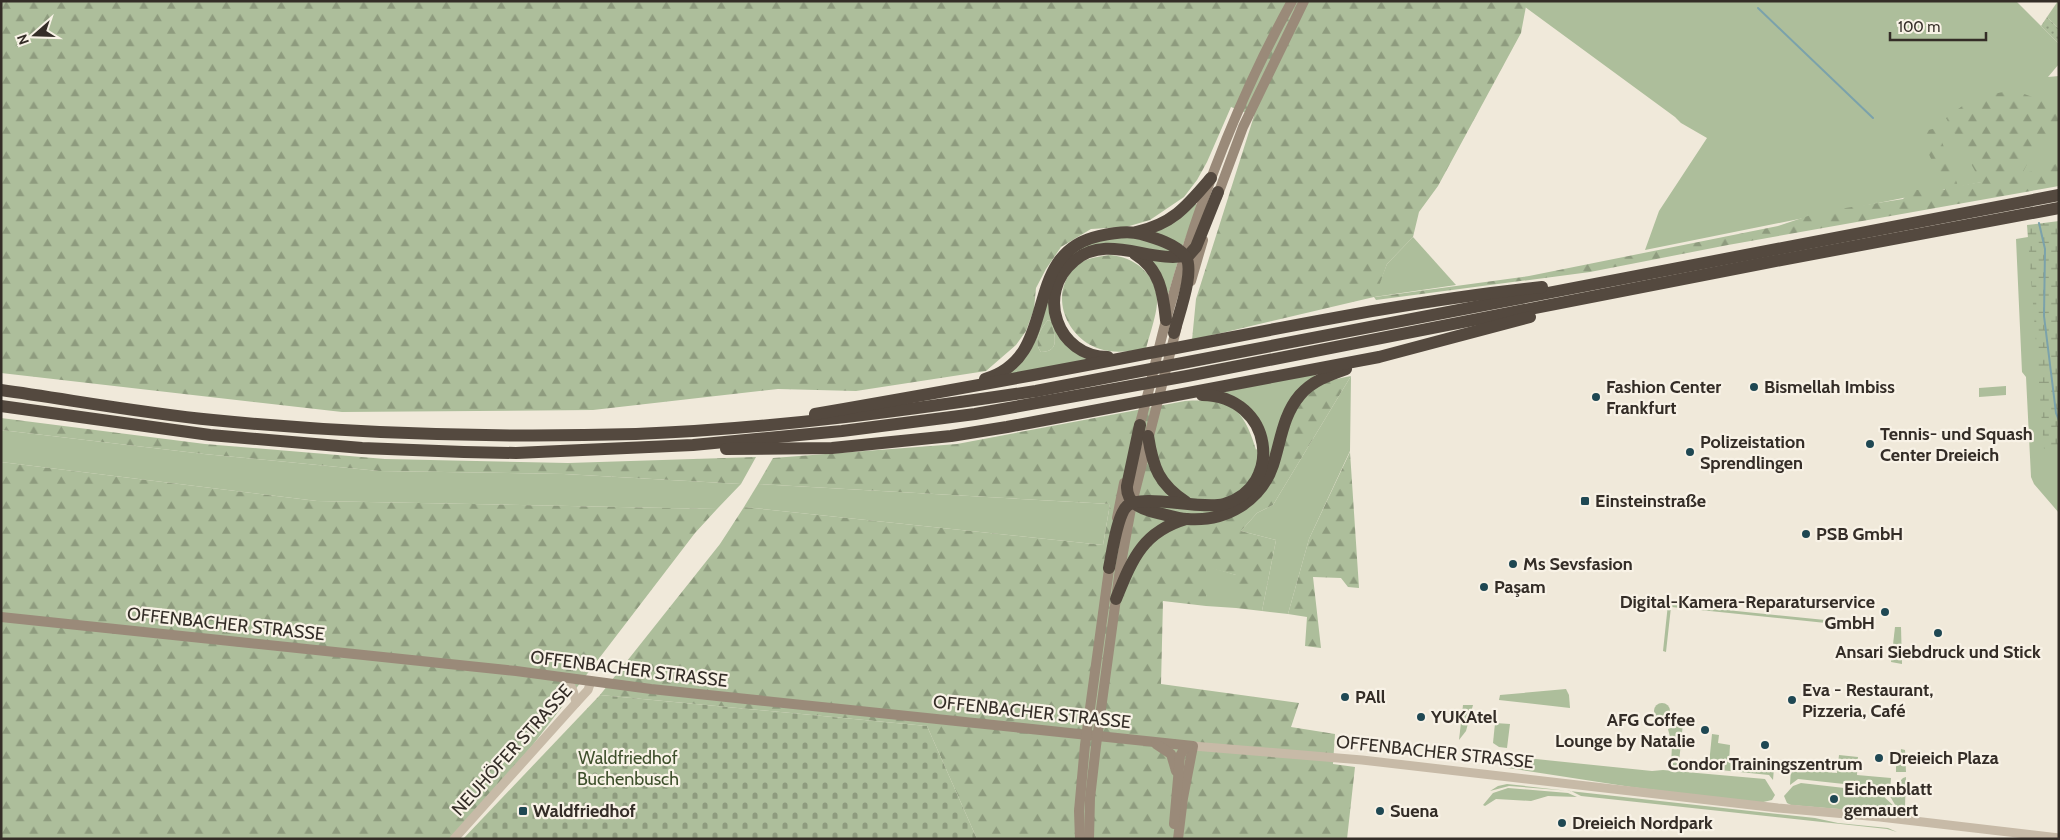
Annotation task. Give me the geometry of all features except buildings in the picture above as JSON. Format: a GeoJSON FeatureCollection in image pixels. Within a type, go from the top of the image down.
{"type":"FeatureCollection","features":[{"type":"Feature","properties":{"kind":"highway"},"geometry":{"type":"LineString","coordinates":[[942,392],[989,378],[1009,367],[1020,356],[1028,344],[1037,321],[1052,270],[1069,250],[1097,237],[1134,232],[1161,225],[1175,217],[1211,178]]}},
{"type":"Feature","properties":{"kind":"highway"},"geometry":{"type":"LineString","coordinates":[[1138,356],[1103,358],[1093,356],[1077,348],[1061,332],[1056,320],[1054,306],[1060,276],[1078,258],[1088,252],[1108,248],[1166,256],[1186,256],[1192,254],[1218,192]]}},
{"type":"Feature","properties":{"kind":"highway"},"geometry":{"type":"LineString","coordinates":[[1,390],[213,420],[363,431],[464,434],[625,434],[747,427],[912,410],[1036,392],[2059,195]]}},
{"type":"Feature","properties":{"kind":"highway"},"geometry":{"type":"LineString","coordinates":[[1,406],[210,435],[362,448],[516,453],[694,445],[842,431],[975,414],[1197,375],[2059,208]]}},
{"type":"Feature","properties":{"kind":"highway"},"geometry":{"type":"LineString","coordinates":[[1134,232],[1165,243],[1186,256],[1189,270],[1174,335]]}},
{"type":"Feature","properties":{"kind":"highway"},"geometry":{"type":"LineString","coordinates":[[1133,252],[1150,265],[1158,277],[1162,289],[1166,320]]}},
{"type":"Feature","properties":{"kind":"highway"},"geometry":{"type":"LineString","coordinates":[[747,427],[770,421],[942,392],[1408,305],[1504,291],[1619,279]]}},
{"type":"Feature","properties":{"kind":"highway"},"geometry":{"type":"LineString","coordinates":[[694,445],[720,449],[832,448],[951,436],[1007,428],[1379,357],[1517,321],[1594,297]]}},
{"type":"Feature","properties":{"kind":"highway"},"geometry":{"type":"LineString","coordinates":[[1116,599],[1130,565],[1147,540],[1164,527],[1186,520],[1218,516],[1234,511],[1249,502],[1261,490],[1268,478],[1285,420],[1300,394],[1319,380],[1379,357]]}},
{"type":"Feature","properties":{"kind":"highway"},"geometry":{"type":"LineString","coordinates":[[1109,568],[1122,513],[1127,506],[1132,503],[1153,501],[1215,505],[1240,496],[1257,475],[1262,461],[1263,444],[1255,421],[1244,408],[1220,397],[1180,395]]}},
{"type":"Feature","properties":{"kind":"highway"},"geometry":{"type":"LineString","coordinates":[[1144,422],[1127,486],[1128,496],[1132,503],[1153,512],[1186,520]]}},
{"type":"Feature","properties":{"kind":"highway"},"geometry":{"type":"LineString","coordinates":[[1148,436],[1159,478],[1172,493],[1188,504]]}},
{"type":"Feature","properties":{"kind":"main road"},"geometry":{"type":"LineString","coordinates":[[1080,839],[1079,811],[1090,745],[1098,723],[1132,503],[1148,436],[1144,422],[1160,343],[1211,178],[1246,93],[1292,1]]}},
{"type":"Feature","properties":{"kind":"main road"},"geometry":{"type":"LineString","coordinates":[[1089,839],[1090,745],[1088,722],[1109,568],[1125,476],[1174,335],[1218,192],[1243,127],[1304,1]]}},
{"type":"Feature","properties":{"kind":"main road","name":"OFFENBACHER STRASSE"},"geometry":{"type":"LineString","coordinates":[[1,617],[591,681],[657,690],[1193,746]]}},
{"type":"Feature","properties":{"kind":"main road"},"geometry":{"type":"LineString","coordinates":[[1153,742],[1171,754],[1175,763],[1177,781]]}},
{"type":"Feature","properties":{"kind":"main road"},"geometry":{"type":"LineString","coordinates":[[1172,839],[1181,754],[1193,746]]}},
{"type":"Feature","properties":{"kind":"main road"},"geometry":{"type":"LineString","coordinates":[[1178,839],[1193,746]]}},
{"type":"Feature","properties":{"kind":"street"},"geometry":{"type":"LineString","coordinates":[[563,678],[571,686],[576,703]]}},
{"type":"Feature","properties":{"kind":"street","name":"NEUHÖFER STRASSE"},"geometry":{"type":"LineString","coordinates":[[454,839],[588,690],[591,681]]}},
{"type":"Feature","properties":{"kind":"street","name":"OFFENBACHER STRASSE"},"geometry":{"type":"LineString","coordinates":[[1193,746],[1362,760],[2059,838]]}},
{"type":"Feature","properties":{"kind":"green space"},"geometry":{"type":"Polygon","coordinates":[[[1,1],[1527,1],[1521,33],[1438,186],[1419,212],[1413,237],[1387,264],[1375,297],[1529,276],[1778,226],[1820,212],[1903,199],[1911,190],[1945,190],[1919,132],[1937,128],[1958,186],[1981,182],[1946,118],[1973,98],[2013,90],[2047,102],[2059,117],[2059,128],[2038,143],[2022,174],[2059,163],[2059,186],[1728,245],[1590,272],[1376,300],[1374,297],[1192,340],[1196,299],[1254,116],[1231,107],[1207,162],[1197,180],[1184,197],[1150,220],[1126,227],[1091,229],[1061,247],[1036,288],[1034,309],[1026,331],[1016,345],[986,371],[856,391],[778,389],[593,410],[342,412],[1,373],[1,1]]]}},
{"type":"Feature","properties":{"kind":"green space"},"geometry":{"type":"Polygon","coordinates":[[[1521,1],[2016,1],[2059,44],[2059,64],[2048,77],[2059,76],[2059,170],[1982,182],[1645,250],[1659,211],[1707,138],[1681,123],[1521,4],[1521,1]]]}},
{"type":"Feature","properties":{"kind":"green space"},"geometry":{"type":"Polygon","coordinates":[[[2059,1],[2059,29],[2047,17],[2059,1]]]}},
{"type":"Feature","properties":{"kind":"green space"},"geometry":{"type":"Polygon","coordinates":[[[2047,17],[2059,29],[2059,44],[2041,26],[2047,17]]]}},
{"type":"Feature","properties":{"kind":"green space"},"geometry":{"type":"Polygon","coordinates":[[[1194,203],[1198,205],[1183,245],[1180,246],[1149,233],[1194,203]]]}},
{"type":"Feature","properties":{"kind":"green space"},"geometry":{"type":"Polygon","coordinates":[[[2059,221],[2059,450],[2044,449],[2027,225],[2059,221]]]}},
{"type":"Feature","properties":{"kind":"green space"},"geometry":{"type":"Polygon","coordinates":[[[2059,232],[2059,513],[2034,484],[2031,477],[2026,377],[2022,372],[2016,239],[2059,232]]]}},
{"type":"Feature","properties":{"kind":"green space"},"geometry":{"type":"Polygon","coordinates":[[[1126,236],[1153,241],[1172,249],[1176,253],[1167,254],[1123,246],[1099,245],[1081,252],[1066,263],[1056,278],[1051,294],[1050,311],[1055,328],[1065,343],[1081,355],[1099,360],[999,377],[1019,363],[1030,347],[1052,281],[1070,254],[1090,243],[1126,236]],[[1048,320],[1038,336],[1041,352],[1047,351],[1054,346],[1055,337],[1052,322],[1048,320]]]}},
{"type":"Feature","properties":{"kind":"green space"},"geometry":{"type":"Polygon","coordinates":[[[1413,237],[1456,285],[1374,297],[1387,264],[1413,237]]]}},
{"type":"Feature","properties":{"kind":"green space"},"geometry":{"type":"Polygon","coordinates":[[[1110,255],[1119,256],[1135,263],[1148,274],[1152,281],[1157,299],[1146,349],[1117,352],[1106,351],[1087,343],[1069,323],[1064,311],[1062,298],[1064,285],[1070,273],[1083,261],[1110,255]]]}},
{"type":"Feature","properties":{"kind":"green space"},"geometry":{"type":"Polygon","coordinates":[[[1143,256],[1178,261],[1168,295],[1143,256]]]}},
{"type":"Feature","properties":{"kind":"green space"},"geometry":{"type":"Polygon","coordinates":[[[1048,320],[1052,322],[1055,342],[1051,349],[1041,352],[1038,336],[1048,320]]]}},
{"type":"Feature","properties":{"kind":"green space"},"geometry":{"type":"Polygon","coordinates":[[[1316,374],[1268,463],[1218,507],[1264,438],[1217,393],[1316,374]]]}},
{"type":"Feature","properties":{"kind":"green space"},"geometry":{"type":"Polygon","coordinates":[[[1351,376],[1350,451],[1309,539],[1288,614],[1262,611],[1276,540],[1241,531],[1257,513],[1273,505],[1351,376]]]}},
{"type":"Feature","properties":{"kind":"green space"},"geometry":{"type":"Polygon","coordinates":[[[1351,376],[1273,505],[1257,513],[1241,531],[1276,540],[1262,611],[1236,608],[1236,575],[1206,567],[1206,606],[1163,601],[1161,684],[1299,703],[1291,727],[1335,734],[1333,764],[1355,767],[1347,839],[977,839],[927,726],[600,695],[720,544],[744,507],[1103,545],[1110,504],[758,484],[773,458],[957,444],[1185,401],[1201,401],[1215,402],[1234,409],[1247,426],[1257,453],[1276,461],[1297,406],[1311,389],[1332,380],[1351,376]]]}},
{"type":"Feature","properties":{"kind":"green space"},"geometry":{"type":"Polygon","coordinates":[[[2006,386],[2006,395],[1979,397],[1979,388],[2006,386]]]}},
{"type":"Feature","properties":{"kind":"green space"},"geometry":{"type":"Polygon","coordinates":[[[1,418],[205,444],[385,459],[568,463],[756,457],[741,484],[564,474],[379,471],[204,454],[1,430],[1,418]]]}},
{"type":"Feature","properties":{"kind":"green space"},"geometry":{"type":"Polygon","coordinates":[[[1,430],[204,454],[379,471],[564,474],[741,484],[717,509],[317,501],[1,462],[1,430]]]}},
{"type":"Feature","properties":{"kind":"green space"},"geometry":{"type":"Polygon","coordinates":[[[1350,452],[1359,588],[1348,587],[1341,578],[1313,577],[1321,648],[1305,646],[1307,617],[1288,614],[1309,539],[1350,452]]]}},
{"type":"Feature","properties":{"kind":"green space"},"geometry":{"type":"Polygon","coordinates":[[[1,462],[317,501],[717,509],[695,533],[532,746],[450,839],[1,839],[1,462]]]}},
{"type":"Feature","properties":{"kind":"green space"},"geometry":{"type":"Polygon","coordinates":[[[758,484],[1110,504],[1103,545],[744,507],[758,484]]]}},
{"type":"Feature","properties":{"kind":"green space"},"geometry":{"type":"Polygon","coordinates":[[[1206,566],[1236,575],[1236,608],[1206,606],[1206,566]]]}},
{"type":"Feature","properties":{"kind":"green space"},"geometry":{"type":"Polygon","coordinates":[[[1668,604],[1845,622],[1845,625],[1671,607],[1666,652],[1663,651],[1668,604]]]}},
{"type":"Feature","properties":{"kind":"green space"},"geometry":{"type":"Polygon","coordinates":[[[1895,627],[1901,627],[1902,664],[1891,662],[1895,627]]]}},
{"type":"Feature","properties":{"kind":"green space"},"geometry":{"type":"Polygon","coordinates":[[[1566,689],[1569,695],[1570,708],[1499,700],[1500,695],[1566,689]]]}},
{"type":"Feature","properties":{"kind":"green space","name":"Waldfriedhof Buchenbusch"},"geometry":{"type":"Polygon","coordinates":[[[600,695],[927,726],[977,839],[463,839],[600,695]]]}},
{"type":"Feature","properties":{"kind":"green space"},"geometry":{"type":"Polygon","coordinates":[[[1662,703],[1670,711],[1662,719],[1654,711],[1662,703]]]}},
{"type":"Feature","properties":{"kind":"green space"},"geometry":{"type":"Polygon","coordinates":[[[1463,705],[1473,705],[1466,731],[1459,740],[1463,705]]]}},
{"type":"Feature","properties":{"kind":"green space"},"geometry":{"type":"Polygon","coordinates":[[[1677,722],[1683,723],[1679,762],[1709,764],[1712,734],[1719,735],[1718,743],[1730,745],[1729,763],[1774,768],[1773,780],[1769,775],[1671,765],[1672,745],[1668,729],[1674,727],[1677,722]]]}},
{"type":"Feature","properties":{"kind":"green space"},"geometry":{"type":"Polygon","coordinates":[[[1495,723],[1510,724],[1507,748],[1499,747],[1493,743],[1495,723]]]}},
{"type":"Feature","properties":{"kind":"green space"},"geometry":{"type":"Polygon","coordinates":[[[1901,749],[1905,750],[1906,772],[1896,772],[1896,762],[1900,762],[1901,749]]]}},
{"type":"Feature","properties":{"kind":"green space"},"geometry":{"type":"Polygon","coordinates":[[[1839,755],[1858,757],[1857,775],[1891,778],[1890,789],[1798,779],[1790,785],[1791,768],[1837,773],[1839,755]]]}},
{"type":"Feature","properties":{"kind":"green space"},"geometry":{"type":"Polygon","coordinates":[[[1506,756],[1652,771],[1663,770],[1765,779],[1775,795],[1772,800],[1759,803],[1631,787],[1508,768],[1495,761],[1506,756]]]}},
{"type":"Feature","properties":{"kind":"green space"},"geometry":{"type":"Polygon","coordinates":[[[1906,777],[1905,806],[1897,808],[1888,793],[1906,777]]]}},
{"type":"Feature","properties":{"kind":"green space"},"geometry":{"type":"Polygon","coordinates":[[[1801,783],[1879,792],[1898,810],[1897,814],[1791,805],[1787,803],[1784,796],[1793,786],[1801,783]]]}},
{"type":"Feature","properties":{"kind":"green space"},"geometry":{"type":"Polygon","coordinates":[[[1507,784],[1569,791],[1509,786],[1490,791],[1498,786],[1507,784]]]}},
{"type":"Feature","properties":{"kind":"green space"},"geometry":{"type":"Polygon","coordinates":[[[1508,788],[1568,793],[1577,797],[1548,796],[1531,801],[1496,799],[1485,806],[1483,805],[1493,793],[1508,788]]]}},
{"type":"Feature","properties":{"kind":"green space"},"geometry":{"type":"Polygon","coordinates":[[[1571,791],[1815,818],[1838,823],[1888,828],[1897,832],[1887,829],[1581,796],[1571,791]]]}},
{"type":"Feature","properties":{"kind":"waterway"},"geometry":{"type":"LineString","coordinates":[[1758,8],[1873,118]]}},
{"type":"Feature","properties":{"kind":"waterway"},"geometry":{"type":"LineString","coordinates":[[2039,223],[2045,249],[2044,316],[2056,413],[2059,420]]}},
{"type":"Feature","properties":{"kind":"place","name":"Bismellah Imbiss"},"geometry":{"type":"Point","coordinates":[1754,387]}},
{"type":"Feature","properties":{"kind":"place","name":"Fashion Center Frankfurt"},"geometry":{"type":"Point","coordinates":[1596,397]}},
{"type":"Feature","properties":{"kind":"place","name":"Tennis- und Squash Center Dreieich"},"geometry":{"type":"Point","coordinates":[1870,444]}},
{"type":"Feature","properties":{"kind":"place","name":"Polizeistation Sprendlingen"},"geometry":{"type":"Point","coordinates":[1690,452]}},
{"type":"Feature","properties":{"kind":"place","name":"Einsteinstraße"},"geometry":{"type":"Point","coordinates":[1585,501]}},
{"type":"Feature","properties":{"kind":"place","name":"PSB GmbH"},"geometry":{"type":"Point","coordinates":[1806,534]}},
{"type":"Feature","properties":{"kind":"place","name":"Ms Sevsfasion"},"geometry":{"type":"Point","coordinates":[1513,564]}},
{"type":"Feature","properties":{"kind":"place","name":"Paşam"},"geometry":{"type":"Point","coordinates":[1484,587]}},
{"type":"Feature","properties":{"kind":"place","name":"Digital-Kamera-Reparaturservice GmbH"},"geometry":{"type":"Point","coordinates":[1885,612]}},
{"type":"Feature","properties":{"kind":"place","name":"Ansari Siebdruck und Stick"},"geometry":{"type":"Point","coordinates":[1938,633]}},
{"type":"Feature","properties":{"kind":"place","name":"PAll"},"geometry":{"type":"Point","coordinates":[1345,697]}},
{"type":"Feature","properties":{"kind":"place","name":"Eva - Restaurant, Pizzeria, Café"},"geometry":{"type":"Point","coordinates":[1792,700]}},
{"type":"Feature","properties":{"kind":"place","name":"YUKAtel"},"geometry":{"type":"Point","coordinates":[1421,717]}},
{"type":"Feature","properties":{"kind":"place","name":"AFG Coffee Lounge by Natalie"},"geometry":{"type":"Point","coordinates":[1705,730]}},
{"type":"Feature","properties":{"kind":"place","name":"Condor Trainingszentrum"},"geometry":{"type":"Point","coordinates":[1765,745]}},
{"type":"Feature","properties":{"kind":"place","name":"Dreieich Plaza"},"geometry":{"type":"Point","coordinates":[1879,758]}},
{"type":"Feature","properties":{"kind":"place","name":"Eichenblatt gemauert"},"geometry":{"type":"Point","coordinates":[1834,799]}},
{"type":"Feature","properties":{"kind":"place","name":"Waldfriedhof"},"geometry":{"type":"Point","coordinates":[523,811]}},
{"type":"Feature","properties":{"kind":"place","name":"Suena"},"geometry":{"type":"Point","coordinates":[1380,811]}},
{"type":"Feature","properties":{"kind":"place","name":"Dreieich Nordpark"},"geometry":{"type":"Point","coordinates":[1562,823]}}]}
